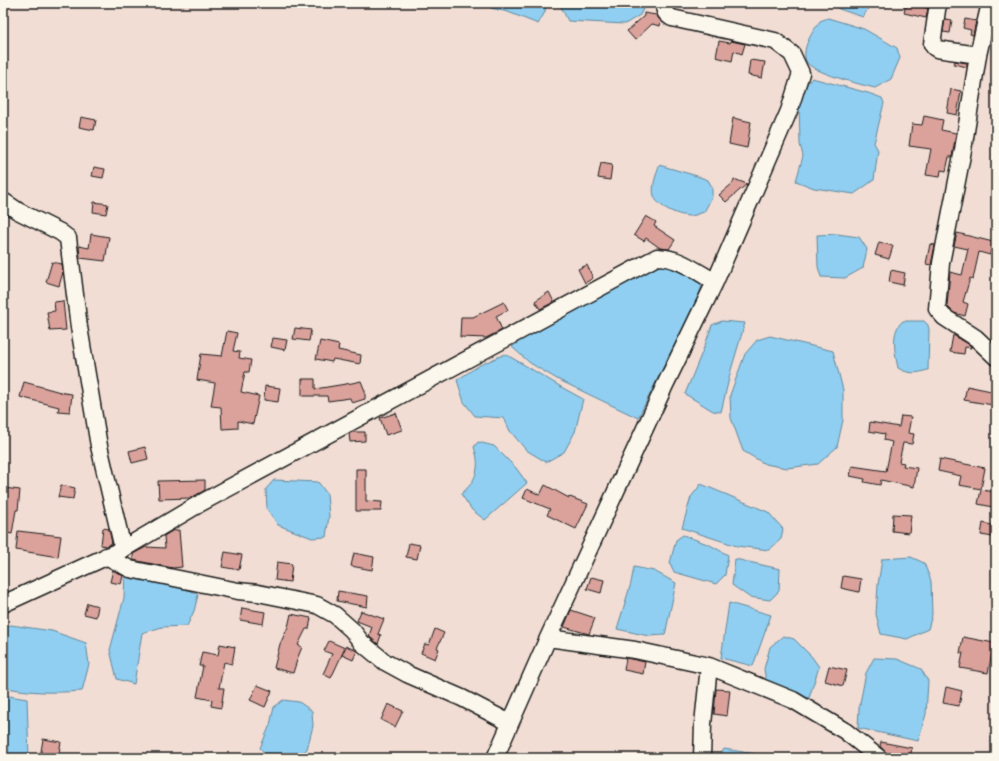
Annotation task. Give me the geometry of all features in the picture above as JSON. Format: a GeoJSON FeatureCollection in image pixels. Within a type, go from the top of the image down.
{"type":"FeatureCollection","features":[{"type":"Feature","properties":{"kind":"street"},"geometry":{"type":"LineString","coordinates":[[495,758],[548,638],[665,385],[715,282],[789,111],[801,72],[792,54],[775,41],[672,18],[664,12],[664,3]]}},
{"type":"Feature","properties":{"kind":"street"},"geometry":{"type":"LineString","coordinates":[[938,3],[932,44],[934,47],[937,49],[978,55]]}},
{"type":"Feature","properties":{"kind":"street"},"geometry":{"type":"LineString","coordinates":[[990,3],[978,55],[963,150],[941,263],[937,310],[944,317],[976,338],[996,357]]}},
{"type":"Feature","properties":{"kind":"street"},"geometry":{"type":"LineString","coordinates":[[3,200],[18,212],[60,232],[68,238],[79,327],[99,446],[123,549]]}},
{"type":"Feature","properties":{"kind":"street"},"geometry":{"type":"LineString","coordinates":[[3,604],[123,549],[199,504],[657,257],[667,257],[677,260],[715,282]]}},
{"type":"Feature","properties":{"kind":"street"},"geometry":{"type":"LineString","coordinates":[[106,556],[130,569],[317,605],[335,615],[352,630],[362,644],[385,662],[407,674],[462,698],[510,723]]}},
{"type":"Feature","properties":{"kind":"street"},"geometry":{"type":"LineString","coordinates":[[548,638],[635,650],[709,666],[793,700],[845,731],[879,758]]}},
{"type":"Feature","properties":{"kind":"street"},"geometry":{"type":"LineString","coordinates":[[702,758],[703,724],[709,666]]}},
{"type":"Feature","properties":{"kind":"water"},"geometry":{"type":"Polygon","coordinates":[[[492,3],[546,3],[545,12],[538,24],[508,12],[491,8],[492,3]]]}},
{"type":"Feature","properties":{"kind":"water"},"geometry":{"type":"Polygon","coordinates":[[[562,3],[646,3],[640,15],[625,24],[568,21],[561,7],[562,3]]]}},
{"type":"Feature","properties":{"kind":"water"},"geometry":{"type":"Polygon","coordinates":[[[833,3],[871,3],[863,17],[839,9],[833,3]]]}},
{"type":"Feature","properties":{"kind":"water"},"geometry":{"type":"Polygon","coordinates":[[[828,18],[864,29],[897,48],[900,58],[891,79],[875,88],[837,78],[810,65],[806,61],[805,56],[806,45],[820,21],[828,18]]]}},
{"type":"Feature","properties":{"kind":"water"},"geometry":{"type":"Polygon","coordinates":[[[812,78],[868,93],[882,98],[884,103],[874,143],[878,150],[874,180],[854,194],[814,188],[796,181],[803,156],[800,144],[799,101],[807,84],[812,78]]]}},
{"type":"Feature","properties":{"kind":"water"},"geometry":{"type":"Polygon","coordinates":[[[659,165],[708,180],[712,187],[712,197],[704,212],[692,216],[682,215],[664,207],[656,200],[653,192],[659,165]]]}},
{"type":"Feature","properties":{"kind":"water"},"geometry":{"type":"Polygon","coordinates":[[[837,234],[859,237],[867,249],[863,268],[845,278],[821,277],[818,267],[817,235],[837,234]]]}},
{"type":"Feature","properties":{"kind":"water"},"geometry":{"type":"Polygon","coordinates":[[[658,263],[682,270],[702,285],[696,305],[638,418],[557,379],[530,363],[512,347],[522,339],[546,327],[585,303],[658,263]]]}},
{"type":"Feature","properties":{"kind":"water"},"geometry":{"type":"Polygon","coordinates":[[[722,321],[745,323],[731,370],[721,412],[713,411],[685,394],[712,325],[722,321]]]}},
{"type":"Feature","properties":{"kind":"water"},"geometry":{"type":"Polygon","coordinates":[[[903,321],[924,321],[928,325],[928,370],[912,373],[898,368],[894,343],[896,330],[903,321]]]}},
{"type":"Feature","properties":{"kind":"water"},"geometry":{"type":"Polygon","coordinates":[[[770,336],[833,351],[843,390],[843,420],[837,447],[818,464],[787,468],[765,464],[743,451],[731,418],[730,395],[745,354],[757,340],[770,336]]]}},
{"type":"Feature","properties":{"kind":"water"},"geometry":{"type":"Polygon","coordinates":[[[505,354],[583,399],[575,432],[564,452],[546,462],[526,450],[510,431],[504,418],[475,416],[464,402],[457,380],[480,365],[505,354]]]}},
{"type":"Feature","properties":{"kind":"water"},"geometry":{"type":"Polygon","coordinates":[[[478,442],[494,446],[516,468],[527,483],[485,520],[472,510],[461,494],[471,484],[476,473],[477,461],[474,447],[478,442]]]}},
{"type":"Feature","properties":{"kind":"water"},"geometry":{"type":"Polygon","coordinates":[[[274,480],[318,482],[327,494],[329,516],[326,537],[312,538],[278,525],[267,509],[266,489],[274,480]]]}},
{"type":"Feature","properties":{"kind":"water"},"geometry":{"type":"Polygon","coordinates":[[[701,484],[768,512],[783,529],[781,539],[769,550],[737,546],[682,528],[691,497],[701,484]]]}},
{"type":"Feature","properties":{"kind":"water"},"geometry":{"type":"Polygon","coordinates":[[[683,535],[710,545],[728,555],[725,575],[716,584],[674,572],[670,563],[676,540],[683,535]]]}},
{"type":"Feature","properties":{"kind":"water"},"geometry":{"type":"Polygon","coordinates":[[[911,557],[924,563],[931,581],[932,615],[928,629],[907,639],[881,634],[876,614],[882,559],[911,557]]]}},
{"type":"Feature","properties":{"kind":"water"},"geometry":{"type":"Polygon","coordinates":[[[735,559],[780,569],[779,591],[770,600],[749,597],[732,585],[735,559]]]}},
{"type":"Feature","properties":{"kind":"water"},"geometry":{"type":"Polygon","coordinates":[[[634,567],[654,571],[676,583],[665,635],[649,636],[617,629],[631,583],[634,567]]]}},
{"type":"Feature","properties":{"kind":"water"},"geometry":{"type":"Polygon","coordinates":[[[125,571],[178,582],[198,595],[194,611],[187,626],[162,627],[142,633],[134,684],[117,679],[110,650],[124,598],[125,571]]]}},
{"type":"Feature","properties":{"kind":"water"},"geometry":{"type":"Polygon","coordinates":[[[729,603],[771,615],[753,666],[721,658],[729,603]]]}},
{"type":"Feature","properties":{"kind":"water"},"geometry":{"type":"Polygon","coordinates":[[[11,625],[52,631],[86,643],[89,664],[82,691],[42,692],[3,687],[3,628],[11,625]]]}},
{"type":"Feature","properties":{"kind":"water"},"geometry":{"type":"Polygon","coordinates":[[[783,636],[794,639],[812,657],[819,667],[808,701],[766,681],[764,669],[770,647],[783,636]]]}},
{"type":"Feature","properties":{"kind":"water"},"geometry":{"type":"Polygon","coordinates":[[[874,658],[897,659],[921,669],[928,681],[926,714],[918,741],[858,728],[859,708],[866,673],[874,658]]]}},
{"type":"Feature","properties":{"kind":"water"},"geometry":{"type":"Polygon","coordinates":[[[3,695],[27,699],[29,758],[3,758],[3,695]]]}},
{"type":"Feature","properties":{"kind":"water"},"geometry":{"type":"Polygon","coordinates":[[[283,700],[299,702],[312,711],[313,726],[307,749],[298,758],[269,758],[260,748],[270,725],[274,707],[283,700]]]}},
{"type":"Feature","properties":{"kind":"water"},"geometry":{"type":"Polygon","coordinates":[[[724,749],[756,754],[760,758],[719,758],[724,749]]]}},
{"type":"Feature","properties":{"kind":"building"},"geometry":{"type":"Polygon","coordinates":[[[906,4],[928,8],[926,18],[904,13],[906,4]]]}},
{"type":"Feature","properties":{"kind":"building"},"geometry":{"type":"Polygon","coordinates":[[[644,13],[656,15],[661,21],[660,26],[652,24],[635,40],[627,31],[644,16],[644,13]]]}},
{"type":"Feature","properties":{"kind":"building"},"geometry":{"type":"Polygon","coordinates":[[[945,19],[952,20],[950,33],[943,32],[945,19]]]}},
{"type":"Feature","properties":{"kind":"building"},"geometry":{"type":"Polygon","coordinates":[[[965,19],[976,21],[973,35],[970,34],[971,30],[963,28],[965,19]]]}},
{"type":"Feature","properties":{"kind":"building"},"geometry":{"type":"Polygon","coordinates":[[[719,41],[730,43],[731,41],[745,44],[742,54],[734,51],[732,61],[716,57],[719,41]]]}},
{"type":"Feature","properties":{"kind":"building"},"geometry":{"type":"Polygon","coordinates":[[[750,60],[765,62],[762,78],[748,75],[750,60]]]}},
{"type":"Feature","properties":{"kind":"building"},"geometry":{"type":"Polygon","coordinates":[[[955,61],[967,63],[967,67],[954,64],[955,61]]]}},
{"type":"Feature","properties":{"kind":"building"},"geometry":{"type":"Polygon","coordinates":[[[951,89],[961,91],[957,115],[947,113],[951,89]]]}},
{"type":"Feature","properties":{"kind":"building"},"geometry":{"type":"Polygon","coordinates":[[[924,116],[943,120],[941,130],[956,133],[952,157],[949,157],[946,171],[941,170],[940,177],[926,175],[931,149],[909,146],[912,124],[922,125],[924,116]]]}},
{"type":"Feature","properties":{"kind":"building"},"geometry":{"type":"Polygon","coordinates":[[[81,117],[96,120],[94,130],[79,127],[81,117]]]}},
{"type":"Feature","properties":{"kind":"building"},"geometry":{"type":"Polygon","coordinates":[[[733,118],[751,122],[747,148],[729,144],[733,118]]]}},
{"type":"Feature","properties":{"kind":"building"},"geometry":{"type":"Polygon","coordinates":[[[601,163],[612,165],[610,180],[598,178],[601,163]]]}},
{"type":"Feature","properties":{"kind":"building"},"geometry":{"type":"Polygon","coordinates":[[[94,167],[105,169],[103,178],[92,176],[94,167]]]}},
{"type":"Feature","properties":{"kind":"building"},"geometry":{"type":"Polygon","coordinates":[[[734,179],[747,184],[726,202],[719,195],[733,183],[734,179]]]}},
{"type":"Feature","properties":{"kind":"building"},"geometry":{"type":"Polygon","coordinates":[[[94,202],[108,204],[106,214],[93,212],[94,202]]]}},
{"type":"Feature","properties":{"kind":"building"},"geometry":{"type":"Polygon","coordinates":[[[646,216],[656,222],[654,226],[675,240],[669,249],[660,248],[646,238],[644,241],[634,235],[646,216]]]}},
{"type":"Feature","properties":{"kind":"building"},"geometry":{"type":"Polygon","coordinates":[[[957,233],[993,242],[990,255],[979,252],[973,279],[970,278],[963,302],[968,304],[965,316],[954,313],[947,306],[950,272],[962,275],[968,249],[954,246],[957,233]]]}},
{"type":"Feature","properties":{"kind":"building"},"geometry":{"type":"Polygon","coordinates":[[[91,234],[109,237],[105,261],[80,258],[79,246],[89,248],[91,234]]]}},
{"type":"Feature","properties":{"kind":"building"},"geometry":{"type":"Polygon","coordinates":[[[879,242],[893,246],[889,259],[875,255],[879,242]]]}},
{"type":"Feature","properties":{"kind":"building"},"geometry":{"type":"Polygon","coordinates":[[[930,244],[935,245],[931,265],[926,264],[930,244]]]}},
{"type":"Feature","properties":{"kind":"building"},"geometry":{"type":"Polygon","coordinates":[[[52,262],[62,264],[63,272],[59,286],[46,282],[52,262]]]}},
{"type":"Feature","properties":{"kind":"building"},"geometry":{"type":"Polygon","coordinates":[[[587,265],[593,278],[585,283],[578,269],[587,265]]]}},
{"type":"Feature","properties":{"kind":"building"},"geometry":{"type":"Polygon","coordinates":[[[891,270],[905,273],[903,285],[889,282],[891,270]]]}},
{"type":"Feature","properties":{"kind":"building"},"geometry":{"type":"Polygon","coordinates":[[[549,292],[554,302],[540,309],[535,301],[549,292]]]}},
{"type":"Feature","properties":{"kind":"building"},"geometry":{"type":"Polygon","coordinates":[[[63,301],[66,330],[50,331],[47,312],[55,311],[54,302],[63,301]]]}},
{"type":"Feature","properties":{"kind":"building"},"geometry":{"type":"Polygon","coordinates":[[[504,302],[508,310],[496,316],[502,330],[486,338],[460,337],[461,317],[473,317],[504,302]]]}},
{"type":"Feature","properties":{"kind":"building"},"geometry":{"type":"Polygon","coordinates":[[[295,328],[311,330],[309,341],[293,339],[295,328]]]}},
{"type":"Feature","properties":{"kind":"building"},"geometry":{"type":"Polygon","coordinates":[[[227,331],[237,333],[233,351],[240,352],[239,358],[251,360],[249,372],[245,372],[241,392],[259,396],[253,424],[238,421],[238,428],[222,429],[221,407],[211,406],[215,383],[197,380],[201,354],[222,356],[227,331]]]}},
{"type":"Feature","properties":{"kind":"building"},"geometry":{"type":"Polygon","coordinates":[[[953,335],[970,345],[971,348],[965,347],[964,354],[950,352],[953,335]]]}},
{"type":"Feature","properties":{"kind":"building"},"geometry":{"type":"Polygon","coordinates":[[[273,338],[287,340],[285,350],[271,347],[273,338]]]}},
{"type":"Feature","properties":{"kind":"building"},"geometry":{"type":"Polygon","coordinates":[[[320,341],[339,345],[338,350],[361,355],[360,364],[333,359],[332,362],[316,359],[320,341]]]}},
{"type":"Feature","properties":{"kind":"building"},"geometry":{"type":"Polygon","coordinates":[[[302,379],[315,379],[315,389],[361,381],[365,391],[365,399],[352,403],[350,398],[328,401],[327,396],[302,396],[302,379]]]}},
{"type":"Feature","properties":{"kind":"building"},"geometry":{"type":"Polygon","coordinates":[[[24,382],[72,394],[70,412],[58,411],[59,407],[20,397],[24,382]]]}},
{"type":"Feature","properties":{"kind":"building"},"geometry":{"type":"Polygon","coordinates":[[[265,386],[280,388],[278,402],[264,400],[265,386]]]}},
{"type":"Feature","properties":{"kind":"building"},"geometry":{"type":"Polygon","coordinates":[[[967,386],[996,392],[993,405],[964,400],[967,386]]]}},
{"type":"Feature","properties":{"kind":"building"},"geometry":{"type":"Polygon","coordinates":[[[396,413],[402,430],[386,435],[380,418],[396,413]]]}},
{"type":"Feature","properties":{"kind":"building"},"geometry":{"type":"Polygon","coordinates":[[[901,416],[911,417],[908,433],[914,434],[912,444],[903,443],[899,462],[904,463],[903,466],[917,468],[914,487],[881,480],[880,485],[864,482],[865,479],[850,476],[852,466],[886,471],[892,442],[884,440],[885,434],[869,431],[870,422],[899,427],[901,416]]]}},
{"type":"Feature","properties":{"kind":"building"},"geometry":{"type":"Polygon","coordinates":[[[352,432],[365,432],[365,441],[350,442],[349,434],[352,432]]]}},
{"type":"Feature","properties":{"kind":"building"},"geometry":{"type":"Polygon","coordinates":[[[145,447],[148,459],[132,463],[129,451],[145,447]]]}},
{"type":"Feature","properties":{"kind":"building"},"geometry":{"type":"Polygon","coordinates":[[[940,459],[985,468],[981,489],[959,485],[961,476],[938,471],[940,459]]]}},
{"type":"Feature","properties":{"kind":"building"},"geometry":{"type":"Polygon","coordinates":[[[356,469],[366,469],[366,501],[382,502],[381,511],[356,511],[356,469]]]}},
{"type":"Feature","properties":{"kind":"building"},"geometry":{"type":"Polygon","coordinates":[[[205,480],[205,490],[191,498],[159,499],[158,481],[205,480]]]}},
{"type":"Feature","properties":{"kind":"building"},"geometry":{"type":"Polygon","coordinates":[[[61,485],[75,488],[73,499],[58,497],[61,485]]]}},
{"type":"Feature","properties":{"kind":"building"},"geometry":{"type":"Polygon","coordinates":[[[545,485],[569,498],[570,497],[588,504],[576,529],[547,515],[550,509],[523,498],[527,489],[540,495],[545,485]]]}},
{"type":"Feature","properties":{"kind":"building"},"geometry":{"type":"Polygon","coordinates":[[[4,488],[20,490],[18,510],[16,510],[12,534],[3,532],[4,488]]]}},
{"type":"Feature","properties":{"kind":"building"},"geometry":{"type":"Polygon","coordinates":[[[981,490],[995,492],[993,507],[978,504],[981,490]]]}},
{"type":"Feature","properties":{"kind":"building"},"geometry":{"type":"Polygon","coordinates":[[[893,514],[911,515],[909,533],[892,531],[893,514]]]}},
{"type":"Feature","properties":{"kind":"building"},"geometry":{"type":"Polygon","coordinates":[[[983,523],[995,526],[993,537],[981,535],[983,523]]]}},
{"type":"Feature","properties":{"kind":"building"},"geometry":{"type":"Polygon","coordinates":[[[103,528],[109,529],[112,543],[106,546],[101,545],[103,528]]]}},
{"type":"Feature","properties":{"kind":"building"},"geometry":{"type":"Polygon","coordinates":[[[179,530],[182,567],[173,568],[133,560],[133,554],[146,547],[165,548],[164,536],[172,531],[179,530]]]}},
{"type":"Feature","properties":{"kind":"building"},"geometry":{"type":"Polygon","coordinates":[[[18,531],[61,536],[58,557],[16,550],[18,531]]]}},
{"type":"Feature","properties":{"kind":"building"},"geometry":{"type":"Polygon","coordinates":[[[409,543],[420,545],[417,559],[406,557],[409,543]]]}},
{"type":"Feature","properties":{"kind":"building"},"geometry":{"type":"Polygon","coordinates":[[[225,552],[242,555],[239,570],[222,567],[225,552]]]}},
{"type":"Feature","properties":{"kind":"building"},"geometry":{"type":"Polygon","coordinates":[[[354,553],[374,557],[372,570],[351,566],[354,553]]]}},
{"type":"Feature","properties":{"kind":"building"},"geometry":{"type":"Polygon","coordinates":[[[277,562],[292,564],[290,582],[275,580],[277,562]]]}},
{"type":"Feature","properties":{"kind":"building"},"geometry":{"type":"Polygon","coordinates":[[[113,570],[123,576],[121,584],[110,582],[113,570]]]}},
{"type":"Feature","properties":{"kind":"building"},"geometry":{"type":"Polygon","coordinates":[[[843,576],[861,579],[859,592],[841,588],[843,576]]]}},
{"type":"Feature","properties":{"kind":"building"},"geometry":{"type":"Polygon","coordinates":[[[591,577],[604,580],[601,593],[587,589],[591,577]]]}},
{"type":"Feature","properties":{"kind":"building"},"geometry":{"type":"Polygon","coordinates":[[[338,591],[368,596],[367,607],[337,601],[338,591]]]}},
{"type":"Feature","properties":{"kind":"building"},"geometry":{"type":"Polygon","coordinates":[[[87,603],[98,606],[96,617],[84,614],[87,603]]]}},
{"type":"Feature","properties":{"kind":"building"},"geometry":{"type":"Polygon","coordinates":[[[242,608],[265,612],[263,624],[240,620],[242,608]]]}},
{"type":"Feature","properties":{"kind":"building"},"geometry":{"type":"Polygon","coordinates":[[[571,610],[595,618],[589,634],[564,627],[571,610]]]}},
{"type":"Feature","properties":{"kind":"building"},"geometry":{"type":"Polygon","coordinates":[[[361,611],[384,619],[378,634],[381,635],[378,644],[369,636],[372,627],[357,621],[361,611]]]}},
{"type":"Feature","properties":{"kind":"building"},"geometry":{"type":"Polygon","coordinates":[[[291,614],[311,618],[309,629],[306,629],[298,645],[302,647],[293,673],[274,668],[280,644],[288,627],[291,614]]]}},
{"type":"Feature","properties":{"kind":"building"},"geometry":{"type":"Polygon","coordinates":[[[435,629],[444,633],[437,648],[439,649],[435,659],[421,653],[425,644],[429,645],[435,629]]]}},
{"type":"Feature","properties":{"kind":"building"},"geometry":{"type":"Polygon","coordinates":[[[963,637],[994,643],[988,673],[960,668],[963,653],[960,653],[963,637]]]}},
{"type":"Feature","properties":{"kind":"building"},"geometry":{"type":"Polygon","coordinates":[[[329,641],[345,648],[331,678],[323,674],[332,654],[324,651],[329,641]]]}},
{"type":"Feature","properties":{"kind":"building"},"geometry":{"type":"Polygon","coordinates":[[[220,644],[235,647],[232,664],[224,662],[219,688],[224,688],[221,708],[211,706],[212,700],[197,697],[203,666],[199,666],[202,652],[218,655],[220,644]]]}},
{"type":"Feature","properties":{"kind":"building"},"geometry":{"type":"Polygon","coordinates":[[[346,646],[357,651],[353,660],[342,655],[346,646]]]}},
{"type":"Feature","properties":{"kind":"building"},"geometry":{"type":"Polygon","coordinates":[[[626,658],[645,662],[643,674],[624,670],[626,658]]]}},
{"type":"Feature","properties":{"kind":"building"},"geometry":{"type":"Polygon","coordinates":[[[829,666],[847,670],[843,686],[825,681],[829,666]]]}},
{"type":"Feature","properties":{"kind":"building"},"geometry":{"type":"Polygon","coordinates":[[[257,685],[272,691],[265,707],[250,700],[257,685]]]}},
{"type":"Feature","properties":{"kind":"building"},"geometry":{"type":"Polygon","coordinates":[[[946,687],[962,691],[959,706],[943,703],[946,687]]]}},
{"type":"Feature","properties":{"kind":"building"},"geometry":{"type":"Polygon","coordinates":[[[716,689],[730,690],[727,716],[714,714],[716,689]]]}},
{"type":"Feature","properties":{"kind":"building"},"geometry":{"type":"Polygon","coordinates":[[[388,704],[403,711],[395,727],[381,720],[388,704]]]}},
{"type":"Feature","properties":{"kind":"building"},"geometry":{"type":"Polygon","coordinates":[[[43,739],[61,742],[58,758],[40,758],[43,739]]]}},
{"type":"Feature","properties":{"kind":"building"},"geometry":{"type":"Polygon","coordinates":[[[881,742],[912,748],[910,758],[887,754],[880,746],[881,742]]]}}]}
